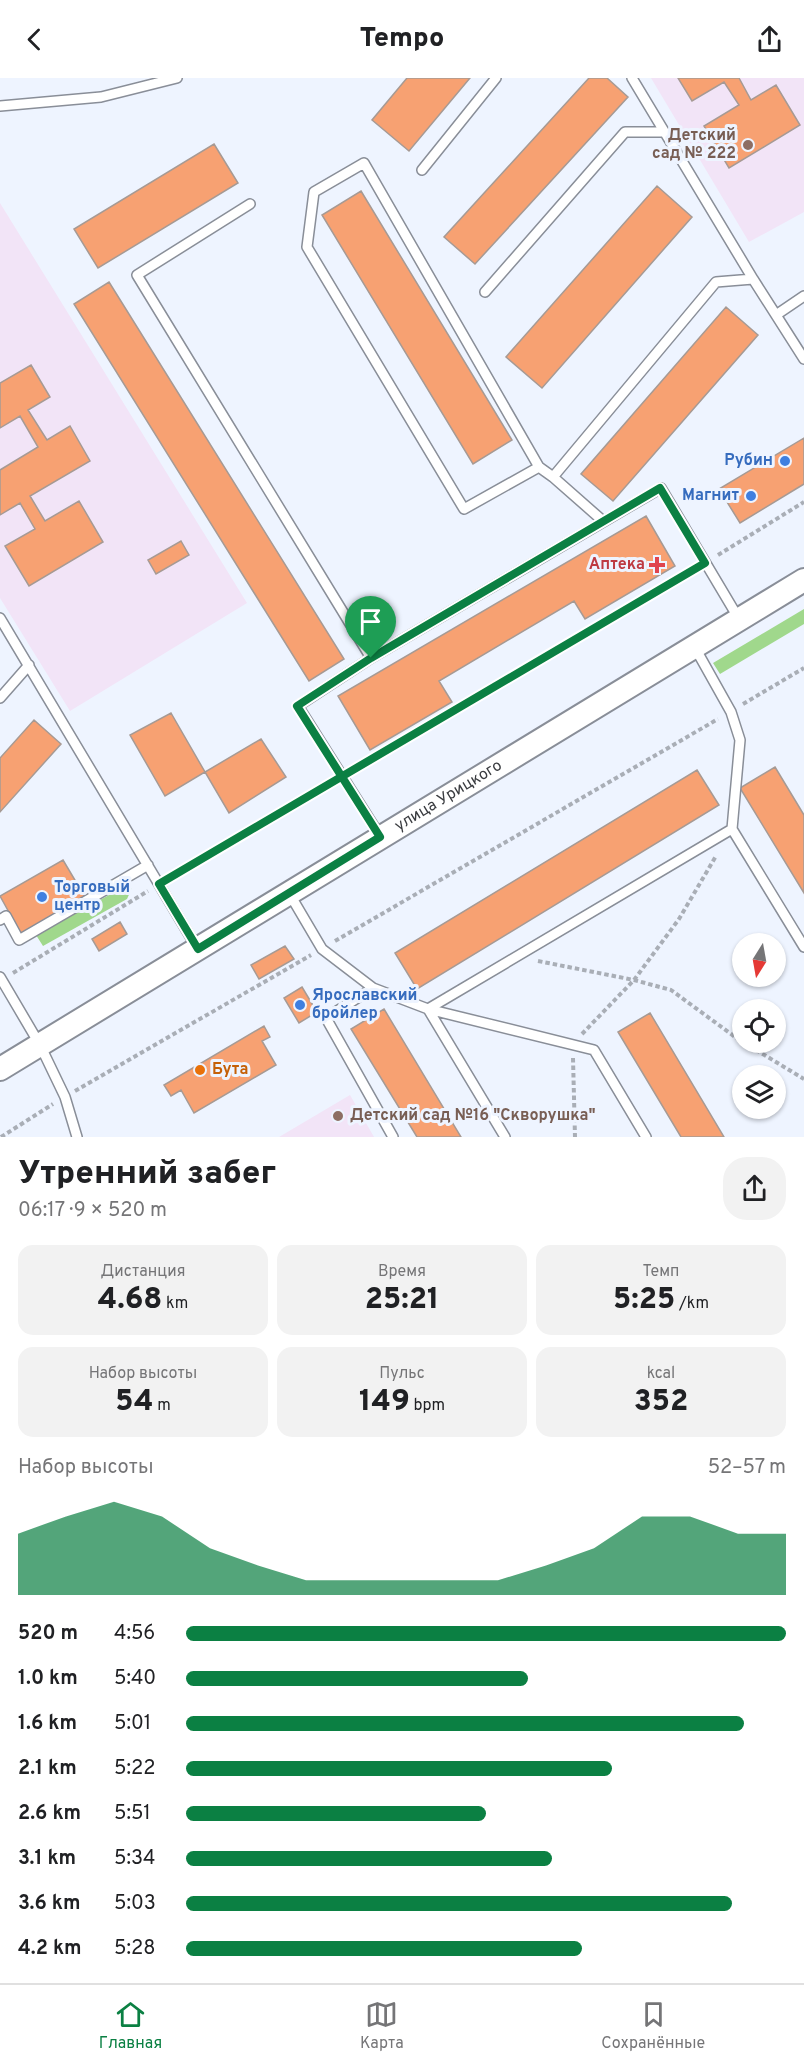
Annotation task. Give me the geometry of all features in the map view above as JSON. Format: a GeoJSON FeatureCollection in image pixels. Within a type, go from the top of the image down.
{"type":"FeatureCollection","features":[{"type":"Feature","properties":{"kind":"street","name":"улица Урицкого"},"geometry":{"type":"LineString","coordinates":[[0,1069],[804,580]]}},
{"type":"Feature","properties":{"kind":"lane"},"geometry":{"type":"LineString","coordinates":[[0,106],[100,97],[177,78]]}},
{"type":"Feature","properties":{"kind":"lane"},"geometry":{"type":"LineString","coordinates":[[422,170],[496,78]]}},
{"type":"Feature","properties":{"kind":"lane"},"geometry":{"type":"LineString","coordinates":[[632,78],[804,359]]}},
{"type":"Feature","properties":{"kind":"lane"},"geometry":{"type":"LineString","coordinates":[[485,292],[624,132],[665,132]]}},
{"type":"Feature","properties":{"kind":"lane"},"geometry":{"type":"LineString","coordinates":[[539,466],[464,509],[307,247],[314,192],[364,163],[539,466],[603,521]]}},
{"type":"Feature","properties":{"kind":"lane"},"geometry":{"type":"LineString","coordinates":[[250,204],[137,275],[371,658]]}},
{"type":"Feature","properties":{"kind":"lane"},"geometry":{"type":"LineString","coordinates":[[553,477],[716,282],[753,279]]}},
{"type":"Feature","properties":{"kind":"lane"},"geometry":{"type":"LineString","coordinates":[[776,315],[804,296]]}},
{"type":"Feature","properties":{"kind":"lane"},"geometry":{"type":"LineString","coordinates":[[380,837],[343,775],[297,706],[371,658],[660,488],[739,619]]}},
{"type":"Feature","properties":{"kind":"lane"},"geometry":{"type":"LineString","coordinates":[[0,618],[198,949]]}},
{"type":"Feature","properties":{"kind":"lane"},"geometry":{"type":"LineString","coordinates":[[694,646],[731,711],[740,740],[732,829],[804,947]]}},
{"type":"Feature","properties":{"kind":"lane"},"geometry":{"type":"LineString","coordinates":[[0,698],[29,665]]}},
{"type":"Feature","properties":{"kind":"lane"},"geometry":{"type":"LineString","coordinates":[[428,1009],[732,829]]}},
{"type":"Feature","properties":{"kind":"lane"},"geometry":{"type":"LineString","coordinates":[[0,920],[6,916],[19,940],[148,865]]}},
{"type":"Feature","properties":{"kind":"lane"},"geometry":{"type":"LineString","coordinates":[[289,893],[322,949],[373,988],[428,1009],[594,1050],[646,1137]]}},
{"type":"Feature","properties":{"kind":"lane"},"geometry":{"type":"LineString","coordinates":[[1,978],[40,1045],[65,1096],[76,1137]]}},
{"type":"Feature","properties":{"kind":"lane"},"geometry":{"type":"LineString","coordinates":[[373,988],[326,1018],[393,1137]]}},
{"type":"Feature","properties":{"kind":"lane"},"geometry":{"type":"LineString","coordinates":[[428,1009],[505,1137]]}},
{"type":"Feature","properties":{"kind":"path"},"geometry":{"type":"LineString","coordinates":[[1,978],[705,563],[804,502]]}},
{"type":"Feature","properties":{"kind":"path"},"geometry":{"type":"LineString","coordinates":[[1,1137],[65,1096],[804,668]]}},
{"type":"Feature","properties":{"kind":"path"},"geometry":{"type":"LineString","coordinates":[[575,1137],[573,1043],[634,980],[679,919],[732,829]]}},
{"type":"Feature","properties":{"kind":"path"},"geometry":{"type":"LineString","coordinates":[[518,957],[634,980],[671,990],[732,1034]]}},
{"type":"Feature","properties":{"kind":"path"},"geometry":{"type":"LineString","coordinates":[[761,1053],[804,1079]]}},
{"type":"Feature","properties":{"kind":"shaded area","name":"Детский сад № 222"},"geometry":{"type":"Polygon","coordinates":[[[651,78],[804,78],[804,212],[749,242],[651,78]]]}},
{"type":"Feature","properties":{"kind":"shaded area"},"geometry":{"type":"Polygon","coordinates":[[[0,203],[247,603],[70,711],[0,598],[0,203]]]}},
{"type":"Feature","properties":{"kind":"shaded area","name":"Детский сад №16 \"Скворушка\""},"geometry":{"type":"Polygon","coordinates":[[[350,1095],[374,1137],[279,1137],[350,1095]]]}},
{"type":"Feature","properties":{"kind":"green space"},"geometry":{"type":"Polygon","coordinates":[[[804,609],[804,624],[720,674],[713,663],[804,609]]]}},
{"type":"Feature","properties":{"kind":"green space"},"geometry":{"type":"Polygon","coordinates":[[[132,888],[127,899],[43,946],[36,935],[120,889],[132,888]]]}},
{"type":"Feature","properties":{"kind":"building"},"geometry":{"type":"Polygon","coordinates":[[[407,78],[470,78],[409,151],[372,120],[407,78]]]}},
{"type":"Feature","properties":{"kind":"building"},"geometry":{"type":"Polygon","coordinates":[[[589,78],[607,78],[628,97],[475,264],[444,237],[589,78]]]}},
{"type":"Feature","properties":{"kind":"building"},"geometry":{"type":"Polygon","coordinates":[[[678,78],[739,78],[751,100],[776,85],[800,125],[729,168],[704,126],[739,105],[724,82],[692,101],[678,78]]]}},
{"type":"Feature","properties":{"kind":"building"},"geometry":{"type":"Polygon","coordinates":[[[214,144],[238,183],[98,268],[74,229],[214,144]]]}},
{"type":"Feature","properties":{"kind":"building"},"geometry":{"type":"Polygon","coordinates":[[[657,186],[692,217],[542,388],[506,357],[657,186]]]}},
{"type":"Feature","properties":{"kind":"building"},"geometry":{"type":"Polygon","coordinates":[[[361,191],[512,440],[473,464],[322,215],[361,191]]]}},
{"type":"Feature","properties":{"kind":"building"},"geometry":{"type":"Polygon","coordinates":[[[109,282],[344,659],[309,681],[74,304],[109,282]]]}},
{"type":"Feature","properties":{"kind":"building"},"geometry":{"type":"Polygon","coordinates":[[[726,307],[758,335],[613,501],[581,474],[726,307]]]}},
{"type":"Feature","properties":{"kind":"building"},"geometry":{"type":"Polygon","coordinates":[[[31,365],[50,397],[28,410],[47,440],[70,426],[90,461],[30,496],[45,521],[79,501],[103,542],[29,586],[5,546],[35,529],[20,503],[0,515],[0,470],[38,447],[20,416],[0,428],[0,383],[31,365]]]}},
{"type":"Feature","properties":{"kind":"building","name":"Рубин"},"geometry":{"type":"Polygon","coordinates":[[[804,438],[804,484],[740,523],[719,489],[804,438]]]}},
{"type":"Feature","properties":{"kind":"building"},"geometry":{"type":"Polygon","coordinates":[[[646,516],[675,566],[585,619],[574,601],[439,681],[452,702],[370,750],[338,696],[646,516]]]}},
{"type":"Feature","properties":{"kind":"building"},"geometry":{"type":"Polygon","coordinates":[[[181,541],[189,555],[156,574],[148,560],[181,541]]]}},
{"type":"Feature","properties":{"kind":"building"},"geometry":{"type":"Polygon","coordinates":[[[171,713],[205,772],[165,796],[130,735],[171,713]]]}},
{"type":"Feature","properties":{"kind":"building"},"geometry":{"type":"Polygon","coordinates":[[[34,720],[61,744],[0,812],[0,758],[34,720]]]}},
{"type":"Feature","properties":{"kind":"building"},"geometry":{"type":"Polygon","coordinates":[[[261,739],[286,777],[229,813],[205,772],[261,739]]]}},
{"type":"Feature","properties":{"kind":"building"},"geometry":{"type":"Polygon","coordinates":[[[775,767],[804,815],[804,893],[740,788],[775,767]]]}},
{"type":"Feature","properties":{"kind":"building"},"geometry":{"type":"Polygon","coordinates":[[[697,770],[719,805],[417,989],[395,953],[697,770]]]}},
{"type":"Feature","properties":{"kind":"building","name":"Торговый центр"},"geometry":{"type":"Polygon","coordinates":[[[63,860],[85,897],[21,934],[0,896],[63,860]]]}},
{"type":"Feature","properties":{"kind":"building"},"geometry":{"type":"Polygon","coordinates":[[[120,922],[127,934],[99,951],[92,939],[120,922]]]}},
{"type":"Feature","properties":{"kind":"building"},"geometry":{"type":"Polygon","coordinates":[[[285,946],[294,959],[259,979],[251,965],[285,946]]]}},
{"type":"Feature","properties":{"kind":"building","name":"Ярославский бройлер"},"geometry":{"type":"Polygon","coordinates":[[[302,987],[317,1012],[299,1023],[284,998],[302,987]]]}},
{"type":"Feature","properties":{"kind":"building"},"geometry":{"type":"Polygon","coordinates":[[[384,1009],[461,1137],[417,1137],[351,1029],[384,1009]]]}},
{"type":"Feature","properties":{"kind":"building"},"geometry":{"type":"Polygon","coordinates":[[[650,1013],[724,1137],[681,1137],[618,1032],[650,1013]]]}},
{"type":"Feature","properties":{"kind":"building"},"geometry":{"type":"Polygon","coordinates":[[[264,1026],[270,1037],[262,1041],[276,1065],[194,1113],[181,1090],[171,1096],[164,1085],[264,1026]]]}},
{"type":"Feature","properties":{"kind":"place","name":"Детский сад № 222"},"geometry":{"type":"Point","coordinates":[748,145]}},
{"type":"Feature","properties":{"kind":"place","name":"Рубин"},"geometry":{"type":"Point","coordinates":[785,461]}},
{"type":"Feature","properties":{"kind":"place","name":"Магнит"},"geometry":{"type":"Point","coordinates":[751,496]}},
{"type":"Feature","properties":{"kind":"place","name":"Аптека"},"geometry":{"type":"Point","coordinates":[657,565]}},
{"type":"Feature","properties":{"kind":"place","name":"Торговый центр"},"geometry":{"type":"Point","coordinates":[42,897]}},
{"type":"Feature","properties":{"kind":"place","name":"Ярославский бройлер"},"geometry":{"type":"Point","coordinates":[300,1005]}},
{"type":"Feature","properties":{"kind":"place","name":"Бута"},"geometry":{"type":"Point","coordinates":[200,1070]}},
{"type":"Feature","properties":{"kind":"place","name":"Детский сад №16 \"Скворушка\""},"geometry":{"type":"Point","coordinates":[338,1116]}},
{"type":"Feature","properties":{"kind":"route"},"geometry":{"type":"LineString","coordinates":[[371,658],[297,706],[343,775],[380,837],[198,949],[159,884],[343,775],[705,563],[660,488],[371,658]]}}]}
